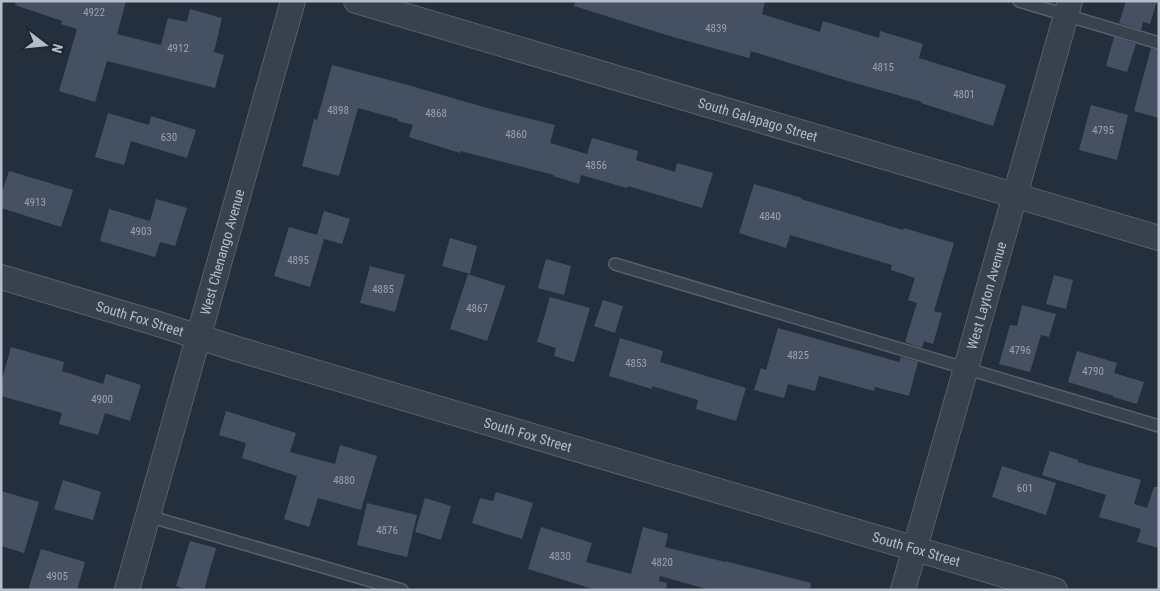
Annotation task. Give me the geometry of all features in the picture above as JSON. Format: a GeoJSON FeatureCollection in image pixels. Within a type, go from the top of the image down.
{"type":"FeatureCollection","features":[{"type":"Feature","properties":{"kind":"street","name":"West Chenango Avenue"},"geometry":{"type":"LineString","coordinates":[[127,590],[293,1]]}},
{"type":"Feature","properties":{"kind":"street","name":"South Galapago Street"},"geometry":{"type":"LineString","coordinates":[[356,1],[1159,238]]}},
{"type":"Feature","properties":{"kind":"street","name":"West Layton Avenue"},"geometry":{"type":"LineString","coordinates":[[903,590],[1068,8]]}},
{"type":"Feature","properties":{"kind":"street","name":"South Fox Street"},"geometry":{"type":"LineString","coordinates":[[1,277],[266,358],[1055,590]]}},
{"type":"Feature","properties":{"kind":"lane"},"geometry":{"type":"LineString","coordinates":[[1019,1],[1068,8],[1159,43]]}},
{"type":"Feature","properties":{"kind":"lane"},"geometry":{"type":"LineString","coordinates":[[615,264],[1159,426]]}},
{"type":"Feature","properties":{"kind":"lane"},"geometry":{"type":"LineString","coordinates":[[148,516],[402,590]]}},
{"type":"Feature","properties":{"kind":"building"},"geometry":{"type":"Polygon","coordinates":[[[16,1],[126,1],[117,34],[161,45],[168,18],[187,22],[190,9],[222,18],[214,52],[224,55],[215,88],[107,61],[95,102],[59,91],[77,29],[61,24],[62,21],[15,5],[16,1]]]}},
{"type":"Feature","properties":{"kind":"building"},"geometry":{"type":"Polygon","coordinates":[[[575,1],[765,1],[762,14],[820,32],[823,21],[879,38],[880,31],[923,44],[919,58],[1006,85],[993,126],[922,102],[751,51],[749,58],[673,37],[574,6],[575,1]]]}},
{"type":"Feature","properties":{"kind":"building"},"geometry":{"type":"Polygon","coordinates":[[[1126,1],[1157,1],[1150,24],[1143,22],[1141,30],[1119,23],[1126,1]]]}},
{"type":"Feature","properties":{"kind":"building"},"geometry":{"type":"Polygon","coordinates":[[[1114,37],[1136,44],[1127,72],[1106,66],[1114,37]]]}},
{"type":"Feature","properties":{"kind":"building"},"geometry":{"type":"Polygon","coordinates":[[[1151,48],[1159,50],[1159,118],[1134,111],[1151,48]]]}},
{"type":"Feature","properties":{"kind":"building"},"geometry":{"type":"Polygon","coordinates":[[[332,65],[555,125],[550,143],[587,154],[592,138],[638,151],[636,160],[675,172],[677,163],[713,173],[702,208],[628,186],[627,188],[581,175],[579,184],[554,175],[460,151],[460,153],[409,137],[413,125],[358,108],[339,176],[302,166],[314,119],[317,120],[332,65]]]}},
{"type":"Feature","properties":{"kind":"building"},"geometry":{"type":"Polygon","coordinates":[[[1091,105],[1128,115],[1117,160],[1079,150],[1091,105]]]}},
{"type":"Feature","properties":{"kind":"building"},"geometry":{"type":"Polygon","coordinates":[[[108,113],[149,125],[151,116],[196,130],[187,158],[131,141],[124,165],[95,157],[108,113]]]}},
{"type":"Feature","properties":{"kind":"building"},"geometry":{"type":"Polygon","coordinates":[[[9,171],[73,190],[61,227],[1,208],[1,195],[9,171]]]}},
{"type":"Feature","properties":{"kind":"building"},"geometry":{"type":"Polygon","coordinates":[[[754,184],[903,230],[904,228],[954,243],[934,311],[942,313],[933,344],[924,341],[922,348],[905,342],[917,303],[908,300],[915,278],[891,270],[892,265],[790,235],[786,248],[739,233],[754,184]]]}},
{"type":"Feature","properties":{"kind":"building"},"geometry":{"type":"Polygon","coordinates":[[[156,199],[187,208],[175,246],[160,242],[155,257],[100,241],[109,209],[150,221],[156,199]]]}},
{"type":"Feature","properties":{"kind":"building"},"geometry":{"type":"Polygon","coordinates":[[[324,211],[350,219],[342,244],[324,239],[310,287],[274,276],[289,227],[317,235],[324,211]]]}},
{"type":"Feature","properties":{"kind":"building"},"geometry":{"type":"Polygon","coordinates":[[[450,238],[477,246],[470,274],[442,266],[450,238]]]}},
{"type":"Feature","properties":{"kind":"building"},"geometry":{"type":"Polygon","coordinates":[[[546,259],[571,266],[564,295],[538,288],[546,259]]]}},
{"type":"Feature","properties":{"kind":"building"},"geometry":{"type":"Polygon","coordinates":[[[370,266],[405,275],[395,312],[360,303],[370,266]]]}},
{"type":"Feature","properties":{"kind":"building"},"geometry":{"type":"Polygon","coordinates":[[[468,274],[505,286],[487,341],[450,329],[468,274]]]}},
{"type":"Feature","properties":{"kind":"building"},"geometry":{"type":"Polygon","coordinates":[[[1054,275],[1073,280],[1066,309],[1046,304],[1054,275]]]}},
{"type":"Feature","properties":{"kind":"building"},"geometry":{"type":"Polygon","coordinates":[[[550,297],[590,308],[574,362],[554,356],[556,348],[537,342],[550,297]]]}},
{"type":"Feature","properties":{"kind":"building"},"geometry":{"type":"Polygon","coordinates":[[[603,300],[623,306],[615,333],[594,326],[603,300]]]}},
{"type":"Feature","properties":{"kind":"building"},"geometry":{"type":"Polygon","coordinates":[[[1022,305],[1056,314],[1049,337],[1041,335],[1030,372],[999,364],[1010,325],[1017,326],[1022,305]]]}},
{"type":"Feature","properties":{"kind":"building"},"geometry":{"type":"Polygon","coordinates":[[[778,328],[899,362],[901,357],[918,362],[909,396],[875,387],[874,391],[819,376],[815,391],[788,384],[784,398],[754,390],[761,368],[766,370],[778,328]]]}},
{"type":"Feature","properties":{"kind":"building"},"geometry":{"type":"Polygon","coordinates":[[[620,338],[663,351],[660,362],[746,388],[736,421],[696,409],[698,400],[652,386],[652,389],[609,376],[620,338]]]}},
{"type":"Feature","properties":{"kind":"building"},"geometry":{"type":"Polygon","coordinates":[[[11,347],[64,362],[62,371],[103,384],[106,374],[141,385],[130,421],[105,413],[98,435],[59,424],[62,413],[1,396],[1,383],[11,347]]]}},
{"type":"Feature","properties":{"kind":"building"},"geometry":{"type":"Polygon","coordinates":[[[1077,351],[1117,363],[1114,373],[1144,382],[1137,404],[1068,382],[1077,351]]]}},
{"type":"Feature","properties":{"kind":"building"},"geometry":{"type":"Polygon","coordinates":[[[226,411],[296,433],[290,452],[335,464],[340,445],[377,456],[361,510],[318,498],[309,527],[284,519],[297,476],[242,458],[246,443],[219,435],[226,411]]]}},
{"type":"Feature","properties":{"kind":"building"},"geometry":{"type":"Polygon","coordinates":[[[1050,451],[1078,460],[1078,462],[1141,480],[1134,504],[1147,508],[1154,487],[1159,487],[1159,548],[1137,542],[1141,529],[1099,517],[1106,495],[1042,475],[1050,451]]]}},
{"type":"Feature","properties":{"kind":"building"},"geometry":{"type":"Polygon","coordinates":[[[1002,466],[1056,483],[1046,515],[992,497],[1002,466]]]}},
{"type":"Feature","properties":{"kind":"building"},"geometry":{"type":"Polygon","coordinates":[[[63,480],[101,492],[93,520],[54,509],[63,480]]]}},
{"type":"Feature","properties":{"kind":"building"},"geometry":{"type":"Polygon","coordinates":[[[1,491],[39,502],[24,553],[1,546],[1,491]]]}},
{"type":"Feature","properties":{"kind":"building"},"geometry":{"type":"Polygon","coordinates":[[[496,492],[533,503],[522,539],[472,523],[480,498],[493,501],[496,492]]]}},
{"type":"Feature","properties":{"kind":"building"},"geometry":{"type":"Polygon","coordinates":[[[425,498],[451,506],[441,540],[415,532],[425,498]]]}},
{"type":"Feature","properties":{"kind":"building"},"geometry":{"type":"Polygon","coordinates":[[[367,503],[417,515],[407,557],[357,545],[367,503]]]}},
{"type":"Feature","properties":{"kind":"building"},"geometry":{"type":"Polygon","coordinates":[[[541,527],[592,543],[586,562],[631,574],[643,527],[668,534],[665,547],[811,583],[810,590],[710,590],[660,576],[659,581],[667,583],[666,590],[596,590],[528,569],[541,527]]]}},
{"type":"Feature","properties":{"kind":"building"},"geometry":{"type":"Polygon","coordinates":[[[190,541],[216,548],[204,590],[188,590],[176,586],[190,541]]]}},
{"type":"Feature","properties":{"kind":"building"},"geometry":{"type":"Polygon","coordinates":[[[41,549],[85,562],[77,590],[28,590],[41,549]]]}}]}
